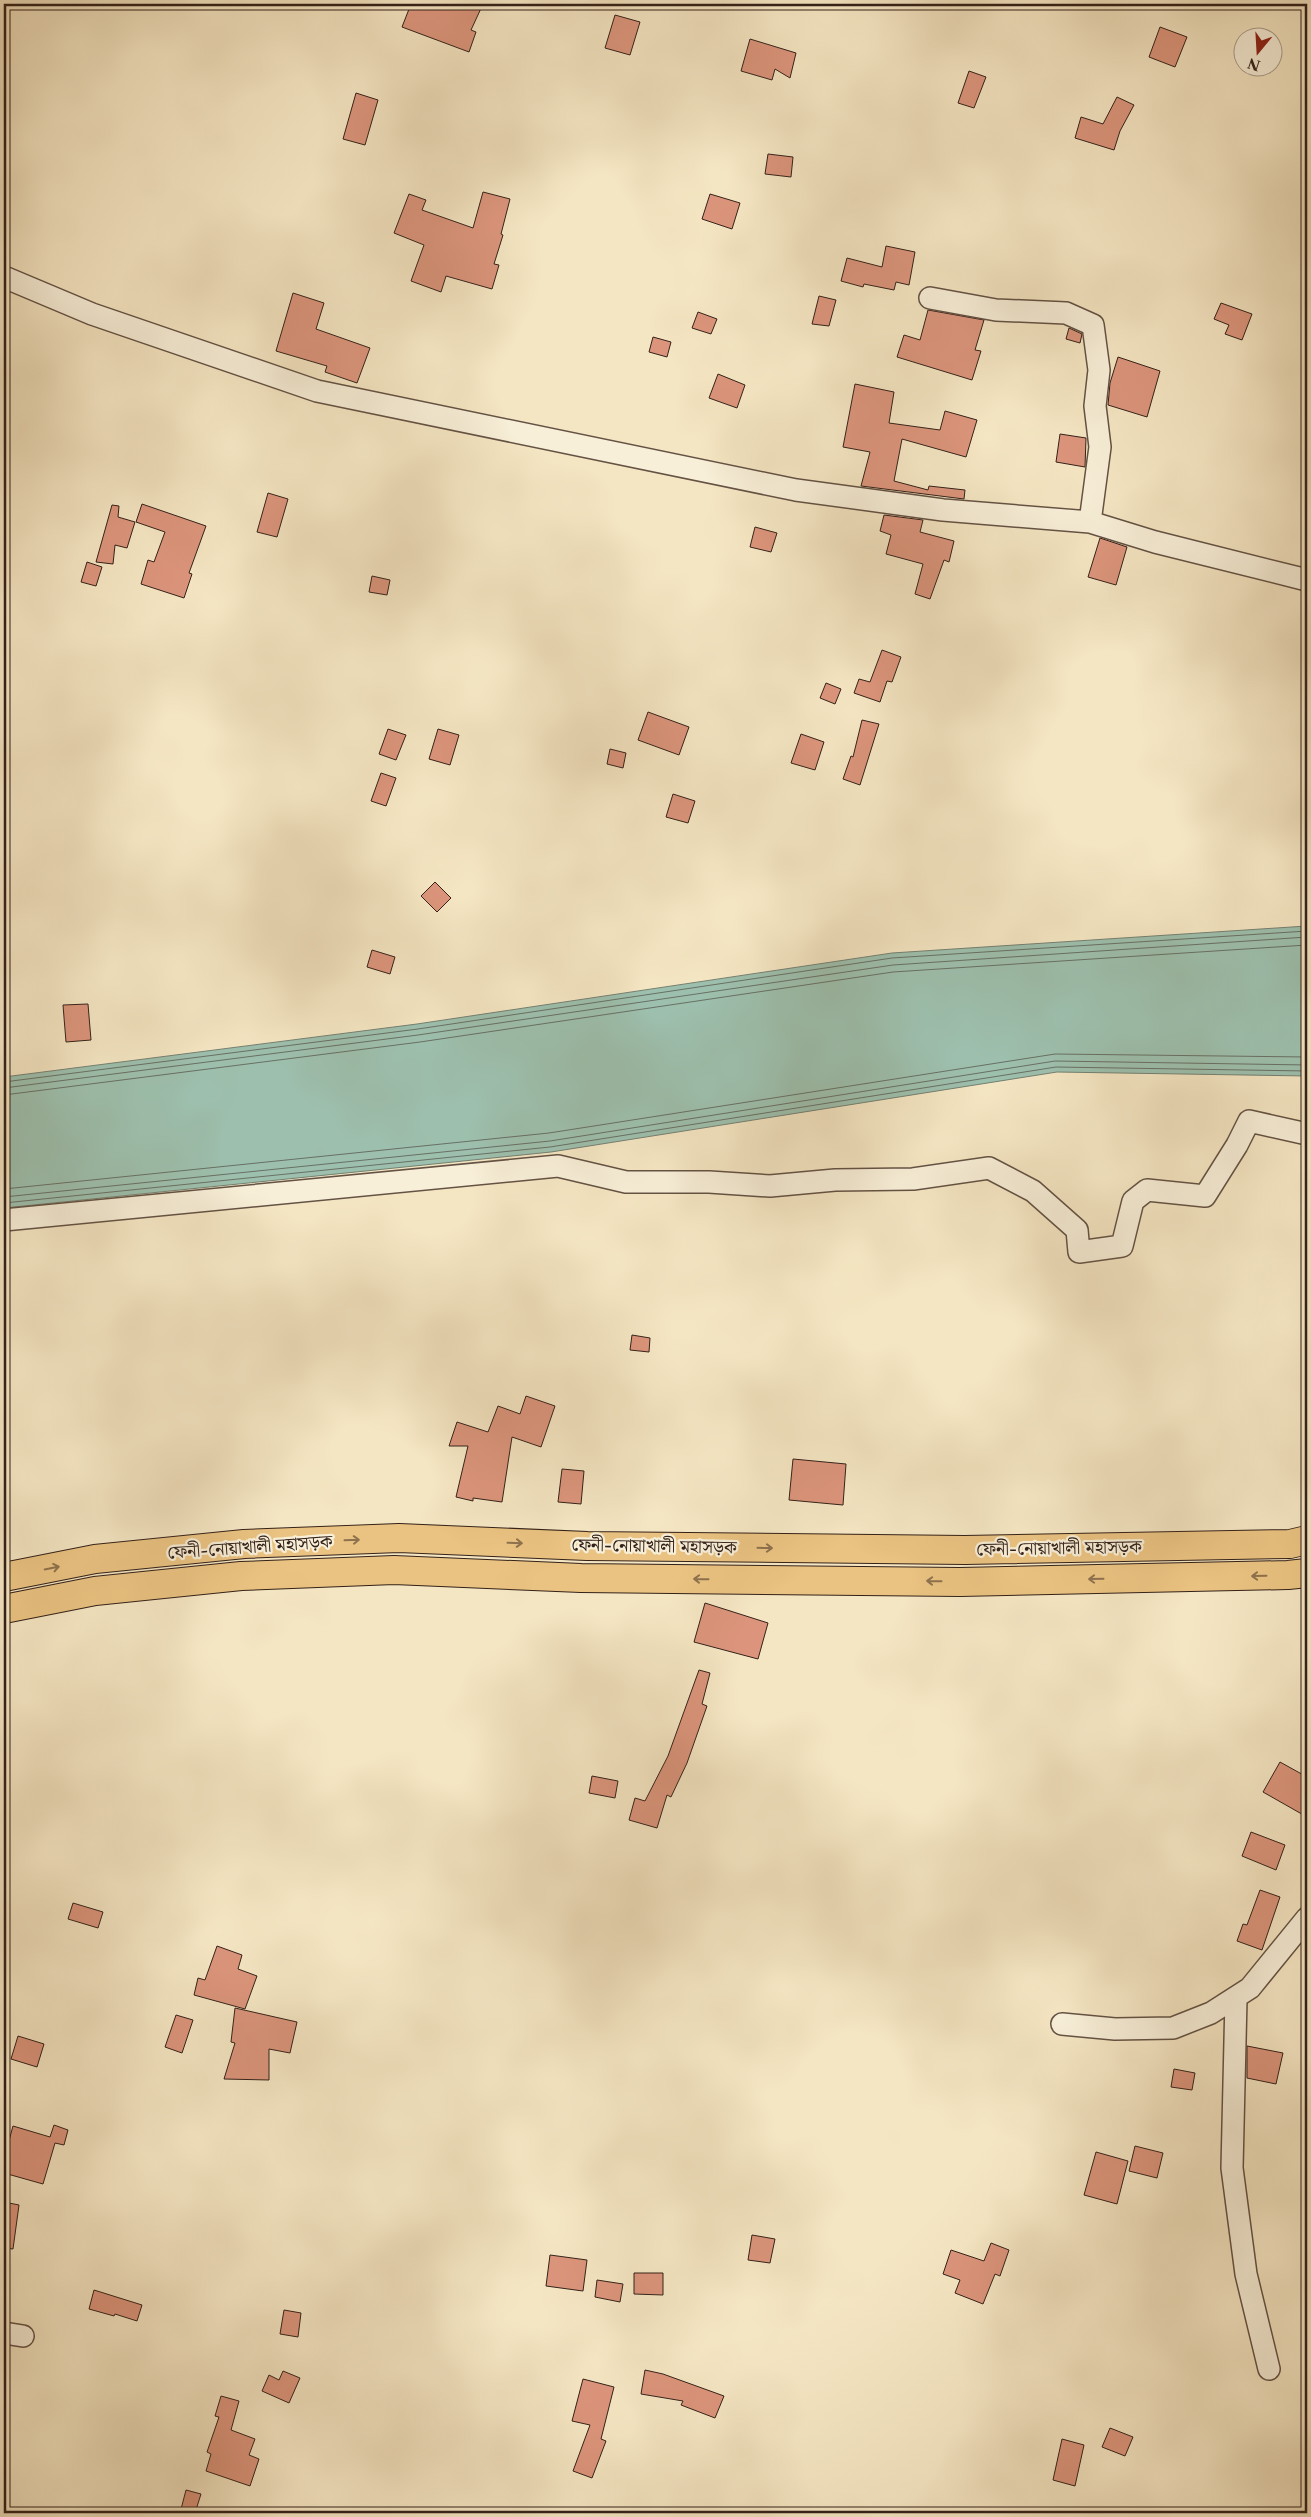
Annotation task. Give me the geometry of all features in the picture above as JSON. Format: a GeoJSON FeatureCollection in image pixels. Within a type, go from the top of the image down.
{"type":"FeatureCollection","features":[{"type":"Feature","properties":{"kind":"highway","name":"ফেনী-নোয়াখালী মহাসড়ক"},"geometry":{"type":"LineString","coordinates":[[4,1577],[95,1559],[244,1544],[399,1538],[588,1546],[965,1550],[1290,1544],[1307,1540]]}},
{"type":"Feature","properties":{"kind":"highway","name":"ফেনী-নোয়াখালী মহাসড়ক"},"geometry":{"type":"LineString","coordinates":[[4,1609],[95,1591],[241,1576],[394,1570],[581,1578],[960,1582],[1288,1575],[1307,1572]]}},
{"type":"Feature","properties":{"kind":"street"},"geometry":{"type":"LineString","coordinates":[[4,277],[92,314],[317,391],[796,490],[944,510],[1090,522],[1155,542],[1307,580]]}},
{"type":"Feature","properties":{"kind":"street"},"geometry":{"type":"LineString","coordinates":[[930,298],[996,310],[1066,313],[1093,325],[1099,370],[1095,406],[1100,447],[1090,522]]}},
{"type":"Feature","properties":{"kind":"street"},"geometry":{"type":"LineString","coordinates":[[4,1220],[558,1166],[626,1182],[709,1182],[770,1186],[835,1180],[913,1179],[989,1168],[1033,1191],[1077,1230],[1079,1252],[1122,1246],[1133,1201],[1147,1190],[1205,1196],[1237,1145],[1249,1121],[1307,1134]]}},
{"type":"Feature","properties":{"kind":"street"},"geometry":{"type":"LineString","coordinates":[[1062,2024],[1115,2029],[1173,2028],[1211,2013],[1236,1999],[1250,1988],[1307,1918]]}},
{"type":"Feature","properties":{"kind":"street"},"geometry":{"type":"LineString","coordinates":[[1236,1999],[1232,2168],[1246,2274],[1269,2368]]}},
{"type":"Feature","properties":{"kind":"water"},"geometry":{"type":"Polygon","coordinates":[[[1307,926],[1307,1076],[1057,1072],[551,1152],[4,1208],[4,1077],[417,1024],[892,953],[1307,926]]]}},
{"type":"Feature","properties":{"kind":"building"},"geometry":{"type":"Polygon","coordinates":[[[411,4],[483,4],[471,30],[476,32],[469,52],[402,27],[411,4]]]}},
{"type":"Feature","properties":{"kind":"building"},"geometry":{"type":"Polygon","coordinates":[[[615,15],[640,22],[630,55],[605,48],[615,15]]]}},
{"type":"Feature","properties":{"kind":"building"},"geometry":{"type":"Polygon","coordinates":[[[1160,27],[1187,37],[1175,67],[1149,57],[1160,27]]]}},
{"type":"Feature","properties":{"kind":"building"},"geometry":{"type":"Polygon","coordinates":[[[750,39],[796,53],[790,78],[775,69],[772,80],[741,71],[750,39]]]}},
{"type":"Feature","properties":{"kind":"building"},"geometry":{"type":"Polygon","coordinates":[[[969,71],[986,77],[974,108],[958,103],[969,71]]]}},
{"type":"Feature","properties":{"kind":"building"},"geometry":{"type":"Polygon","coordinates":[[[356,93],[378,100],[365,145],[343,139],[356,93]]]}},
{"type":"Feature","properties":{"kind":"building"},"geometry":{"type":"Polygon","coordinates":[[[1117,97],[1134,105],[1120,131],[1114,150],[1075,138],[1081,117],[1103,124],[1117,97]]]}},
{"type":"Feature","properties":{"kind":"building"},"geometry":{"type":"Polygon","coordinates":[[[768,154],[793,157],[791,177],[765,174],[768,154]]]}},
{"type":"Feature","properties":{"kind":"building"},"geometry":{"type":"Polygon","coordinates":[[[483,192],[510,199],[501,234],[503,235],[494,264],[499,265],[492,289],[446,276],[441,292],[411,281],[424,245],[394,233],[409,194],[426,200],[422,210],[473,228],[483,192]]]}},
{"type":"Feature","properties":{"kind":"building"},"geometry":{"type":"Polygon","coordinates":[[[710,194],[740,203],[732,229],[702,219],[710,194]]]}},
{"type":"Feature","properties":{"kind":"building"},"geometry":{"type":"Polygon","coordinates":[[[886,246],[915,252],[909,285],[896,282],[894,290],[864,284],[863,287],[841,281],[847,258],[882,267],[886,246]]]}},
{"type":"Feature","properties":{"kind":"building"},"geometry":{"type":"Polygon","coordinates":[[[293,293],[324,303],[316,329],[370,348],[357,383],[325,372],[327,366],[276,351],[293,293]]]}},
{"type":"Feature","properties":{"kind":"building"},"geometry":{"type":"Polygon","coordinates":[[[819,296],[836,300],[829,326],[812,324],[819,296]]]}},
{"type":"Feature","properties":{"kind":"building"},"geometry":{"type":"Polygon","coordinates":[[[1221,303],[1252,314],[1242,340],[1225,334],[1229,325],[1214,319],[1221,303]]]}},
{"type":"Feature","properties":{"kind":"building"},"geometry":{"type":"Polygon","coordinates":[[[928,310],[984,320],[975,350],[981,351],[972,380],[897,357],[904,335],[920,340],[928,310]]]}},
{"type":"Feature","properties":{"kind":"building"},"geometry":{"type":"Polygon","coordinates":[[[698,312],[717,319],[711,334],[692,328],[698,312]]]}},
{"type":"Feature","properties":{"kind":"building"},"geometry":{"type":"Polygon","coordinates":[[[1069,328],[1082,334],[1080,343],[1066,339],[1069,328]]]}},
{"type":"Feature","properties":{"kind":"building"},"geometry":{"type":"Polygon","coordinates":[[[653,337],[671,342],[667,357],[649,352],[653,337]]]}},
{"type":"Feature","properties":{"kind":"building"},"geometry":{"type":"Polygon","coordinates":[[[1118,357],[1160,371],[1147,417],[1108,405],[1110,383],[1118,357]]]}},
{"type":"Feature","properties":{"kind":"building"},"geometry":{"type":"Polygon","coordinates":[[[718,374],[745,385],[737,408],[709,398],[718,374]]]}},
{"type":"Feature","properties":{"kind":"building"},"geometry":{"type":"Polygon","coordinates":[[[855,384],[894,392],[889,423],[940,430],[945,411],[977,420],[966,457],[902,439],[894,481],[928,490],[929,486],[965,490],[964,499],[861,486],[870,452],[843,447],[855,384]]]}},
{"type":"Feature","properties":{"kind":"building"},"geometry":{"type":"Polygon","coordinates":[[[1060,434],[1086,438],[1085,467],[1056,462],[1060,434]]]}},
{"type":"Feature","properties":{"kind":"building"},"geometry":{"type":"Polygon","coordinates":[[[268,493],[288,499],[277,537],[257,532],[268,493]]]}},
{"type":"Feature","properties":{"kind":"building"},"geometry":{"type":"Polygon","coordinates":[[[142,504],[206,526],[189,573],[192,574],[184,598],[141,584],[148,560],[154,562],[165,532],[136,522],[142,504]]]}},
{"type":"Feature","properties":{"kind":"building"},"geometry":{"type":"Polygon","coordinates":[[[112,505],[119,506],[118,517],[135,522],[127,548],[115,545],[113,564],[96,562],[112,505]]]}},
{"type":"Feature","properties":{"kind":"building"},"geometry":{"type":"Polygon","coordinates":[[[884,515],[923,520],[920,532],[954,541],[949,562],[944,560],[930,599],[915,594],[923,564],[886,554],[891,535],[880,531],[884,515]]]}},
{"type":"Feature","properties":{"kind":"building"},"geometry":{"type":"Polygon","coordinates":[[[755,527],[777,533],[771,552],[750,547],[755,527]]]}},
{"type":"Feature","properties":{"kind":"building"},"geometry":{"type":"Polygon","coordinates":[[[1100,538],[1127,547],[1116,585],[1088,577],[1100,538]]]}},
{"type":"Feature","properties":{"kind":"building"},"geometry":{"type":"Polygon","coordinates":[[[87,562],[102,567],[96,586],[81,582],[87,562]]]}},
{"type":"Feature","properties":{"kind":"building"},"geometry":{"type":"Polygon","coordinates":[[[372,576],[390,580],[387,595],[369,592],[372,576]]]}},
{"type":"Feature","properties":{"kind":"building"},"geometry":{"type":"Polygon","coordinates":[[[882,650],[901,657],[892,682],[887,681],[880,702],[854,693],[859,679],[870,682],[882,650]]]}},
{"type":"Feature","properties":{"kind":"building"},"geometry":{"type":"Polygon","coordinates":[[[826,683],[841,689],[835,704],[820,698],[826,683]]]}},
{"type":"Feature","properties":{"kind":"building"},"geometry":{"type":"Polygon","coordinates":[[[648,712],[689,727],[679,755],[638,740],[648,712]]]}},
{"type":"Feature","properties":{"kind":"building"},"geometry":{"type":"Polygon","coordinates":[[[862,720],[879,724],[860,785],[843,779],[851,756],[853,757],[862,720]]]}},
{"type":"Feature","properties":{"kind":"building"},"geometry":{"type":"Polygon","coordinates":[[[388,729],[406,735],[396,760],[379,754],[388,729]]]}},
{"type":"Feature","properties":{"kind":"building"},"geometry":{"type":"Polygon","coordinates":[[[438,729],[459,735],[450,765],[429,759],[438,729]]]}},
{"type":"Feature","properties":{"kind":"building"},"geometry":{"type":"Polygon","coordinates":[[[801,734],[824,742],[815,770],[791,763],[801,734]]]}},
{"type":"Feature","properties":{"kind":"building"},"geometry":{"type":"Polygon","coordinates":[[[610,749],[626,753],[623,768],[607,764],[610,749]]]}},
{"type":"Feature","properties":{"kind":"building"},"geometry":{"type":"Polygon","coordinates":[[[381,773],[396,778],[386,806],[371,801],[381,773]]]}},
{"type":"Feature","properties":{"kind":"building"},"geometry":{"type":"Polygon","coordinates":[[[673,794],[695,801],[688,823],[666,817],[673,794]]]}},
{"type":"Feature","properties":{"kind":"building"},"geometry":{"type":"Polygon","coordinates":[[[435,882],[451,898],[437,912],[421,896],[435,882]]]}},
{"type":"Feature","properties":{"kind":"building"},"geometry":{"type":"Polygon","coordinates":[[[372,950],[395,957],[390,974],[367,967],[372,950]]]}},
{"type":"Feature","properties":{"kind":"building"},"geometry":{"type":"Polygon","coordinates":[[[88,1004],[91,1040],[66,1042],[63,1005],[88,1004]]]}},
{"type":"Feature","properties":{"kind":"building"},"geometry":{"type":"Polygon","coordinates":[[[632,1335],[650,1338],[649,1352],[630,1350],[632,1335]]]}},
{"type":"Feature","properties":{"kind":"building"},"geometry":{"type":"Polygon","coordinates":[[[526,1396],[555,1406],[541,1447],[512,1437],[502,1502],[473,1498],[473,1501],[456,1497],[468,1446],[449,1446],[457,1422],[488,1432],[498,1406],[520,1414],[526,1396]]]}},
{"type":"Feature","properties":{"kind":"building"},"geometry":{"type":"Polygon","coordinates":[[[793,1459],[846,1464],[843,1505],[789,1500],[793,1459]]]}},
{"type":"Feature","properties":{"kind":"building"},"geometry":{"type":"Polygon","coordinates":[[[562,1469],[584,1471],[581,1504],[558,1502],[562,1469]]]}},
{"type":"Feature","properties":{"kind":"building"},"geometry":{"type":"Polygon","coordinates":[[[705,1603],[768,1623],[758,1659],[694,1642],[705,1603]]]}},
{"type":"Feature","properties":{"kind":"building"},"geometry":{"type":"Polygon","coordinates":[[[699,1670],[710,1673],[702,1704],[707,1706],[687,1763],[671,1797],[667,1795],[657,1828],[629,1820],[635,1798],[645,1801],[668,1756],[699,1670]]]}},
{"type":"Feature","properties":{"kind":"building"},"geometry":{"type":"Polygon","coordinates":[[[1280,1762],[1307,1777],[1307,1817],[1263,1792],[1280,1762]]]}},
{"type":"Feature","properties":{"kind":"building"},"geometry":{"type":"Polygon","coordinates":[[[592,1776],[618,1781],[615,1798],[589,1793],[592,1776]]]}},
{"type":"Feature","properties":{"kind":"building"},"geometry":{"type":"Polygon","coordinates":[[[1251,1832],[1285,1845],[1276,1870],[1242,1856],[1251,1832]]]}},
{"type":"Feature","properties":{"kind":"building"},"geometry":{"type":"Polygon","coordinates":[[[1260,1890],[1280,1897],[1262,1950],[1237,1941],[1243,1924],[1247,1925],[1260,1890]]]}},
{"type":"Feature","properties":{"kind":"building"},"geometry":{"type":"Polygon","coordinates":[[[73,1903],[103,1912],[98,1928],[68,1919],[73,1903]]]}},
{"type":"Feature","properties":{"kind":"building"},"geometry":{"type":"Polygon","coordinates":[[[217,1946],[242,1955],[238,1969],[257,1976],[245,2009],[194,1995],[198,1978],[205,1980],[217,1946]]]}},
{"type":"Feature","properties":{"kind":"building"},"geometry":{"type":"Polygon","coordinates":[[[235,2008],[297,2022],[290,2053],[269,2049],[269,2080],[224,2079],[235,2043],[231,2042],[235,2008]]]}},
{"type":"Feature","properties":{"kind":"building"},"geometry":{"type":"Polygon","coordinates":[[[176,2015],[193,2020],[182,2053],[165,2047],[176,2015]]]}},
{"type":"Feature","properties":{"kind":"building"},"geometry":{"type":"Polygon","coordinates":[[[18,2036],[44,2044],[37,2067],[11,2059],[18,2036]]]}},
{"type":"Feature","properties":{"kind":"building"},"geometry":{"type":"Polygon","coordinates":[[[1247,2046],[1283,2053],[1276,2084],[1247,2078],[1247,2046]]]}},
{"type":"Feature","properties":{"kind":"building"},"geometry":{"type":"Polygon","coordinates":[[[1174,2069],[1195,2073],[1192,2090],[1171,2087],[1174,2069]]]}},
{"type":"Feature","properties":{"kind":"building"},"geometry":{"type":"Polygon","coordinates":[[[54,2125],[68,2130],[64,2145],[55,2143],[43,2184],[4,2173],[4,2159],[13,2126],[50,2137],[54,2125]]]}},
{"type":"Feature","properties":{"kind":"building"},"geometry":{"type":"Polygon","coordinates":[[[1135,2146],[1163,2153],[1157,2178],[1129,2171],[1135,2146]]]}},
{"type":"Feature","properties":{"kind":"building"},"geometry":{"type":"Polygon","coordinates":[[[1096,2152],[1128,2161],[1117,2204],[1084,2195],[1096,2152]]]}},
{"type":"Feature","properties":{"kind":"building"},"geometry":{"type":"Polygon","coordinates":[[[4,2202],[19,2205],[13,2249],[4,2248],[4,2202]]]}},
{"type":"Feature","properties":{"kind":"building"},"geometry":{"type":"Polygon","coordinates":[[[752,2235],[775,2239],[770,2263],[748,2260],[752,2235]]]}},
{"type":"Feature","properties":{"kind":"building"},"geometry":{"type":"Polygon","coordinates":[[[991,2243],[1009,2250],[1000,2276],[995,2274],[983,2304],[955,2293],[960,2280],[943,2274],[951,2250],[984,2261],[991,2243]]]}},
{"type":"Feature","properties":{"kind":"building"},"geometry":{"type":"Polygon","coordinates":[[[550,2255],[587,2260],[583,2291],[546,2286],[550,2255]]]}},
{"type":"Feature","properties":{"kind":"building"},"geometry":{"type":"Polygon","coordinates":[[[634,2273],[663,2273],[663,2295],[634,2294],[634,2273]]]}},
{"type":"Feature","properties":{"kind":"building"},"geometry":{"type":"Polygon","coordinates":[[[597,2280],[623,2284],[620,2302],[595,2297],[597,2280]]]}},
{"type":"Feature","properties":{"kind":"building"},"geometry":{"type":"Polygon","coordinates":[[[94,2290],[142,2305],[137,2321],[89,2309],[94,2290]]]}},
{"type":"Feature","properties":{"kind":"building"},"geometry":{"type":"Polygon","coordinates":[[[284,2310],[301,2313],[298,2337],[280,2334],[284,2310]]]}},
{"type":"Feature","properties":{"kind":"building"},"geometry":{"type":"Polygon","coordinates":[[[645,2370],[663,2374],[724,2396],[715,2418],[681,2405],[683,2401],[641,2394],[645,2370]]]}},
{"type":"Feature","properties":{"kind":"building"},"geometry":{"type":"Polygon","coordinates":[[[283,2371],[300,2378],[289,2403],[262,2391],[269,2375],[279,2380],[283,2371]]]}},
{"type":"Feature","properties":{"kind":"building"},"geometry":{"type":"Polygon","coordinates":[[[583,2379],[614,2387],[601,2439],[606,2441],[592,2478],[573,2471],[590,2425],[572,2421],[583,2379]]]}},
{"type":"Feature","properties":{"kind":"building"},"geometry":{"type":"Polygon","coordinates":[[[221,2396],[239,2401],[231,2430],[255,2439],[249,2455],[259,2459],[250,2486],[206,2471],[211,2454],[207,2452],[219,2417],[215,2416],[221,2396]]]}},
{"type":"Feature","properties":{"kind":"building"},"geometry":{"type":"Polygon","coordinates":[[[1110,2428],[1133,2437],[1125,2456],[1102,2447],[1110,2428]]]}},
{"type":"Feature","properties":{"kind":"building"},"geometry":{"type":"Polygon","coordinates":[[[1062,2439],[1084,2445],[1075,2486],[1053,2480],[1062,2439]]]}},
{"type":"Feature","properties":{"kind":"building"},"geometry":{"type":"Polygon","coordinates":[[[186,2490],[201,2494],[195,2513],[180,2513],[186,2490]]]}}]}
